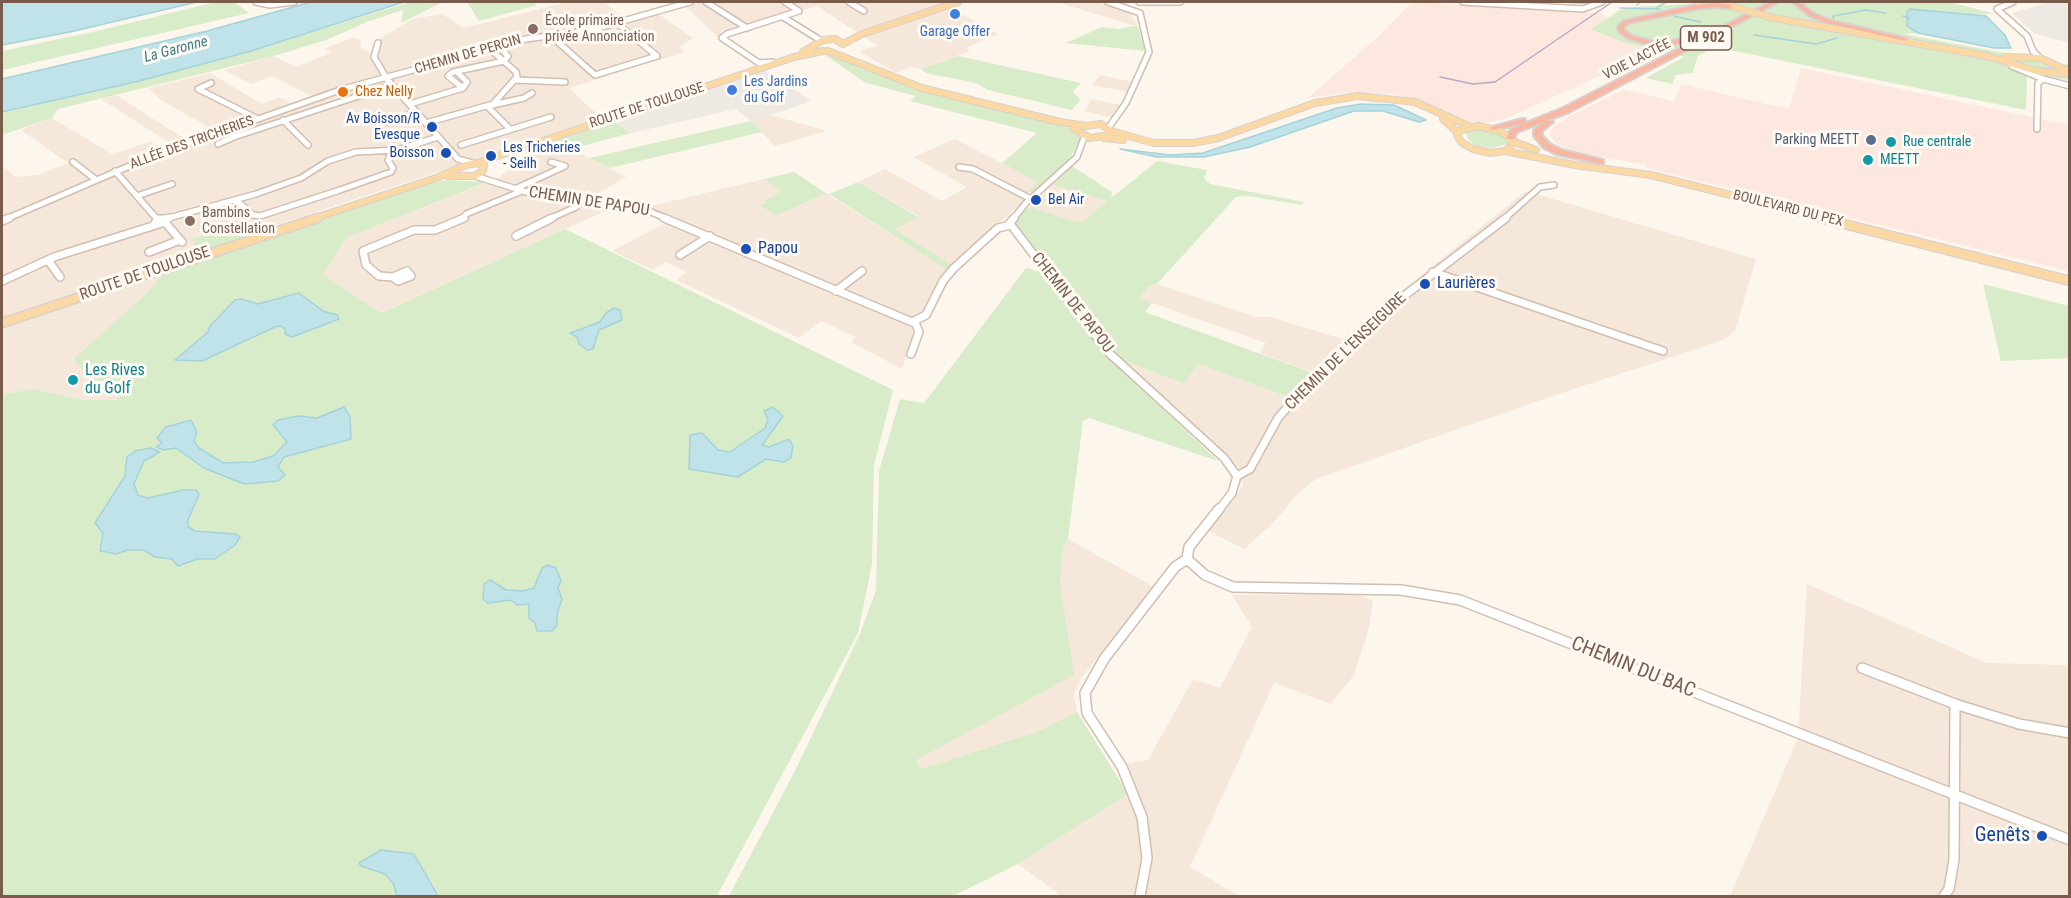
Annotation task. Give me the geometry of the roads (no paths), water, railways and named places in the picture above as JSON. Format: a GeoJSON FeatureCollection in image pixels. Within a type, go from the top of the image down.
{"type":"FeatureCollection","features":[{"type":"Feature","properties":{"kind":"highway","name":"VOIE LACTÉE"},"geometry":{"type":"LineString","coordinates":[[1493,128],[1508,126],[1554,108],[1764,2]]}},
{"type":"Feature","properties":{"kind":"highway","name":"VOIE LACTÉE"},"geometry":{"type":"LineString","coordinates":[[1511,139],[1514,131],[1588,99],[1775,2]]}},
{"type":"Feature","properties":{"kind":"highway"},"geometry":{"type":"LineString","coordinates":[[1796,2],[1812,15],[1830,22],[1905,39]]}},
{"type":"Feature","properties":{"kind":"highway"},"geometry":{"type":"LineString","coordinates":[[1697,37],[1665,45],[1653,44],[1630,37],[1622,32],[1621,27],[1626,22],[1696,7],[1714,4],[1737,6]]}},
{"type":"Feature","properties":{"kind":"highway"},"geometry":{"type":"LineString","coordinates":[[1588,99],[1542,126],[1538,136],[1548,146],[1559,152],[1600,162]]}},
{"type":"Feature","properties":{"kind":"main road"},"geometry":{"type":"LineString","coordinates":[[820,40],[862,34],[958,2]]}},
{"type":"Feature","properties":{"kind":"main road"},"geometry":{"type":"LineString","coordinates":[[1698,2],[1708,2]]}},
{"type":"Feature","properties":{"kind":"main road"},"geometry":{"type":"LineString","coordinates":[[1717,2],[1771,16],[2017,61],[2031,54],[2056,69],[2070,73]]}},
{"type":"Feature","properties":{"kind":"main road"},"geometry":{"type":"LineString","coordinates":[[1727,2],[1737,6]]}},
{"type":"Feature","properties":{"kind":"main road"},"geometry":{"type":"LineString","coordinates":[[1771,16],[2017,61],[2037,72],[2056,69]]}},
{"type":"Feature","properties":{"kind":"main road"},"geometry":{"type":"LineString","coordinates":[[842,45],[862,34]]}},
{"type":"Feature","properties":{"kind":"main road"},"geometry":{"type":"LineString","coordinates":[[835,39],[852,59]]}},
{"type":"Feature","properties":{"kind":"main road","name":"ROUTE DE TOULOUSE"},"geometry":{"type":"LineString","coordinates":[[794,57],[820,40]]}},
{"type":"Feature","properties":{"kind":"main road"},"geometry":{"type":"LineString","coordinates":[[814,45],[825,51]]}},
{"type":"Feature","properties":{"kind":"main road","name":"ROUTE DE TOULOUSE"},"geometry":{"type":"LineString","coordinates":[[479,166],[501,155],[784,60],[842,45]]}},
{"type":"Feature","properties":{"kind":"main road","name":"BOULEVARD DU PEX"},"geometry":{"type":"LineString","coordinates":[[825,51],[852,59],[907,83],[1060,122],[1101,138],[1158,147],[1196,147],[1321,107],[1362,99],[1382,100],[1422,108],[1453,126],[1461,142],[1473,149],[1490,153],[1505,151],[1575,165],[1651,175],[2070,278]]}},
{"type":"Feature","properties":{"kind":"main road"},"geometry":{"type":"LineString","coordinates":[[1084,131],[1101,124],[1154,143],[1193,143],[1218,138],[1315,104],[1358,96],[1380,96],[1415,102],[1470,127],[1493,128]]}},
{"type":"Feature","properties":{"kind":"main road"},"geometry":{"type":"LineString","coordinates":[[1101,138],[1111,126]]}},
{"type":"Feature","properties":{"kind":"main road"},"geometry":{"type":"LineString","coordinates":[[1458,133],[1470,127]]}},
{"type":"Feature","properties":{"kind":"main road","name":"BOULEVARD DU PEX"},"geometry":{"type":"LineString","coordinates":[[1493,128],[1511,139],[1558,156],[1660,173],[2070,278]]}},
{"type":"Feature","properties":{"kind":"main road"},"geometry":{"type":"LineString","coordinates":[[1505,151],[1510,148],[1511,139]]}},
{"type":"Feature","properties":{"kind":"main road"},"geometry":{"type":"LineString","coordinates":[[458,171],[479,166]]}},
{"type":"Feature","properties":{"kind":"main road"},"geometry":{"type":"LineString","coordinates":[[458,171],[475,176],[479,166]]}},
{"type":"Feature","properties":{"kind":"main road","name":"ROUTE DE TOULOUSE"},"geometry":{"type":"LineString","coordinates":[[2,322],[458,171]]}},
{"type":"Feature","properties":{"kind":"street"},"geometry":{"type":"LineString","coordinates":[[256,2],[270,5],[294,2]]}},
{"type":"Feature","properties":{"kind":"street","name":"CHEMIN DE PERCIN"},"geometry":{"type":"LineString","coordinates":[[387,79],[490,48],[550,35],[584,32],[690,2]]}},
{"type":"Feature","properties":{"kind":"street"},"geometry":{"type":"LineString","coordinates":[[706,2],[747,28]]}},
{"type":"Feature","properties":{"kind":"street"},"geometry":{"type":"LineString","coordinates":[[784,60],[759,63],[722,39],[727,34],[799,11],[785,2]]}},
{"type":"Feature","properties":{"kind":"street"},"geometry":{"type":"LineString","coordinates":[[849,2],[864,11]]}},
{"type":"Feature","properties":{"kind":"street"},"geometry":{"type":"LineString","coordinates":[[1108,2],[1124,6],[1141,15],[1149,52],[1126,103],[1111,126]]}},
{"type":"Feature","properties":{"kind":"street"},"geometry":{"type":"LineString","coordinates":[[1124,6],[1138,2],[1180,2]]}},
{"type":"Feature","properties":{"kind":"street"},"geometry":{"type":"LineString","coordinates":[[1463,2],[1583,9],[1594,7],[1602,2]]}},
{"type":"Feature","properties":{"kind":"street"},"geometry":{"type":"LineString","coordinates":[[2013,2],[1996,9],[2027,36],[2031,54]]}},
{"type":"Feature","properties":{"kind":"street"},"geometry":{"type":"LineString","coordinates":[[783,17],[820,40]]}},
{"type":"Feature","properties":{"kind":"street"},"geometry":{"type":"LineString","coordinates":[[550,35],[592,73],[598,75],[655,57],[656,53],[617,23]]}},
{"type":"Feature","properties":{"kind":"street"},"geometry":{"type":"LineString","coordinates":[[378,43],[374,57],[387,79],[458,159],[479,166]]}},
{"type":"Feature","properties":{"kind":"street"},"geometry":{"type":"LineString","coordinates":[[463,88],[448,76],[453,72],[458,73],[504,61],[508,56],[498,46]]}},
{"type":"Feature","properties":{"kind":"street"},"geometry":{"type":"LineString","coordinates":[[1935,47],[2001,62],[2043,79],[2070,86]]}},
{"type":"Feature","properties":{"kind":"street"},"geometry":{"type":"LineString","coordinates":[[426,123],[493,104],[515,80],[517,74],[490,48]]}},
{"type":"Feature","properties":{"kind":"street"},"geometry":{"type":"LineString","coordinates":[[410,104],[463,88],[467,82],[458,73]]}},
{"type":"Feature","properties":{"kind":"street","name":"ALLÉE DES TRICHERIES"},"geometry":{"type":"LineString","coordinates":[[2,220],[95,179],[256,118],[339,90],[387,79]]}},
{"type":"Feature","properties":{"kind":"street"},"geometry":{"type":"LineString","coordinates":[[2037,129],[2038,83],[2043,79]]}},
{"type":"Feature","properties":{"kind":"street"},"geometry":{"type":"LineString","coordinates":[[515,80],[565,82]]}},
{"type":"Feature","properties":{"kind":"street"},"geometry":{"type":"LineString","coordinates":[[211,83],[198,89],[256,118]]}},
{"type":"Feature","properties":{"kind":"street"},"geometry":{"type":"LineString","coordinates":[[218,144],[234,136],[392,85]]}},
{"type":"Feature","properties":{"kind":"street"},"geometry":{"type":"LineString","coordinates":[[487,106],[499,105],[532,93]]}},
{"type":"Feature","properties":{"kind":"street"},"geometry":{"type":"LineString","coordinates":[[487,106],[510,129]]}},
{"type":"Feature","properties":{"kind":"street"},"geometry":{"type":"LineString","coordinates":[[386,122],[417,112]]}},
{"type":"Feature","properties":{"kind":"street"},"geometry":{"type":"LineString","coordinates":[[461,145],[551,117]]}},
{"type":"Feature","properties":{"kind":"street"},"geometry":{"type":"LineString","coordinates":[[284,120],[308,145]]}},
{"type":"Feature","properties":{"kind":"street"},"geometry":{"type":"LineString","coordinates":[[226,130],[234,136]]}},
{"type":"Feature","properties":{"kind":"street"},"geometry":{"type":"LineString","coordinates":[[1082,150],[1084,131]]}},
{"type":"Feature","properties":{"kind":"street"},"geometry":{"type":"LineString","coordinates":[[2,280],[48,260],[161,220],[237,201],[301,178],[332,159],[362,150],[393,150],[438,137]]}},
{"type":"Feature","properties":{"kind":"street"},"geometry":{"type":"LineString","coordinates":[[911,354],[919,332],[915,322],[927,315],[949,274],[998,228],[1008,225],[1031,199],[1082,150],[1101,138]]}},
{"type":"Feature","properties":{"kind":"street"},"geometry":{"type":"LineString","coordinates":[[237,201],[253,215],[260,216],[340,190],[391,172],[393,168],[388,160],[393,150]]}},
{"type":"Feature","properties":{"kind":"street"},"geometry":{"type":"LineString","coordinates":[[458,159],[458,171]]}},
{"type":"Feature","properties":{"kind":"street"},"geometry":{"type":"LineString","coordinates":[[73,162],[95,179]]}},
{"type":"Feature","properties":{"kind":"street"},"geometry":{"type":"LineString","coordinates":[[393,277],[379,276],[366,266],[363,251],[414,230],[435,230],[464,219],[465,214],[565,166],[551,162]]}},
{"type":"Feature","properties":{"kind":"street","name":"CHEMIN DE PAPOU"},"geometry":{"type":"LineString","coordinates":[[479,166],[494,180]]}},
{"type":"Feature","properties":{"kind":"street"},"geometry":{"type":"LineString","coordinates":[[959,167],[973,169],[1031,199]]}},
{"type":"Feature","properties":{"kind":"street"},"geometry":{"type":"LineString","coordinates":[[115,171],[181,241],[149,252]]}},
{"type":"Feature","properties":{"kind":"street","name":"CHEMIN DE PAPOU"},"geometry":{"type":"LineString","coordinates":[[475,176],[494,180],[518,190],[646,210],[897,318],[915,322]]}},
{"type":"Feature","properties":{"kind":"street"},"geometry":{"type":"LineString","coordinates":[[137,196],[172,184]]}},
{"type":"Feature","properties":{"kind":"street","name":"CHEMIN DE L'ENSEIGURE"},"geometry":{"type":"LineString","coordinates":[[1140,897],[1148,858],[1142,817],[1122,767],[1087,713],[1085,693],[1093,675],[1175,567],[1187,559],[1189,547],[1232,493],[1237,476],[1250,469],[1278,418],[1299,392],[1433,272],[1499,224],[1540,188],[1554,185]]}},
{"type":"Feature","properties":{"kind":"street"},"geometry":{"type":"LineString","coordinates":[[516,236],[576,207],[583,200]]}},
{"type":"Feature","properties":{"kind":"street","name":"CHEMIN DE PAPOU"},"geometry":{"type":"LineString","coordinates":[[1008,225],[1018,231],[1108,352],[1224,458],[1237,476]]}},
{"type":"Feature","properties":{"kind":"street"},"geometry":{"type":"LineString","coordinates":[[681,255],[710,236]]}},
{"type":"Feature","properties":{"kind":"street"},"geometry":{"type":"LineString","coordinates":[[48,260],[60,277]]}},
{"type":"Feature","properties":{"kind":"street"},"geometry":{"type":"LineString","coordinates":[[836,291],[862,271]]}},
{"type":"Feature","properties":{"kind":"street"},"geometry":{"type":"LineString","coordinates":[[1433,272],[1663,351]]}},
{"type":"Feature","properties":{"kind":"street","name":"CHEMIN DU BAC"},"geometry":{"type":"LineString","coordinates":[[1187,559],[1205,575],[1233,587],[1401,590],[1460,600],[2070,840]]}},
{"type":"Feature","properties":{"kind":"street"},"geometry":{"type":"LineString","coordinates":[[1862,668],[1955,704],[2019,724],[2065,732],[2070,739]]}},
{"type":"Feature","properties":{"kind":"street"},"geometry":{"type":"LineString","coordinates":[[1944,897],[1953,873],[1955,704]]}},
{"type":"Feature","properties":{"kind":"water"},"geometry":{"type":"Polygon","coordinates":[[[2,2],[197,2],[70,32],[2,45],[2,2]]]}},
{"type":"Feature","properties":{"kind":"water","name":"La Garonne"},"geometry":{"type":"Polygon","coordinates":[[[311,2],[404,2],[251,51],[139,81],[2,112],[2,79],[207,31],[311,2]]]}},
{"type":"Feature","properties":{"kind":"water"},"geometry":{"type":"Polygon","coordinates":[[[1910,9],[1986,16],[2005,35],[2011,48],[1994,48],[1918,33],[1907,26],[1907,12],[1910,9]]]}},
{"type":"Feature","properties":{"kind":"water"},"geometry":{"type":"Polygon","coordinates":[[[1361,104],[1394,105],[1426,120],[1419,122],[1383,111],[1354,111],[1250,147],[1204,157],[1157,157],[1120,149],[1170,155],[1203,153],[1337,108],[1361,104]]]}},
{"type":"Feature","properties":{"kind":"water"},"geometry":{"type":"Polygon","coordinates":[[[299,293],[323,311],[337,315],[339,319],[292,337],[285,334],[285,329],[281,326],[275,327],[202,361],[175,360],[208,332],[210,326],[235,300],[241,299],[258,304],[299,293]]]}},
{"type":"Feature","properties":{"kind":"water"},"geometry":{"type":"Polygon","coordinates":[[[614,308],[620,310],[622,320],[599,330],[593,349],[587,350],[579,344],[577,337],[570,333],[600,322],[606,313],[614,308]]]}},
{"type":"Feature","properties":{"kind":"water"},"geometry":{"type":"Polygon","coordinates":[[[344,407],[350,417],[351,439],[284,457],[278,467],[285,475],[278,481],[244,484],[204,468],[176,448],[164,450],[156,447],[162,443],[157,438],[166,427],[191,420],[197,432],[194,441],[199,448],[223,463],[253,462],[273,456],[287,442],[273,425],[278,420],[298,416],[317,418],[344,407]]]}},
{"type":"Feature","properties":{"kind":"water"},"geometry":{"type":"Polygon","coordinates":[[[773,407],[783,416],[762,445],[769,447],[789,439],[793,446],[791,458],[784,462],[766,459],[738,477],[689,469],[690,435],[702,433],[718,450],[730,452],[765,428],[768,419],[764,411],[773,407]]]}},
{"type":"Feature","properties":{"kind":"water"},"geometry":{"type":"Polygon","coordinates":[[[151,448],[160,452],[144,461],[134,484],[138,495],[148,498],[183,490],[196,490],[199,494],[188,520],[188,527],[195,531],[236,534],[240,537],[235,545],[215,559],[197,559],[178,566],[172,559],[155,557],[144,550],[128,550],[116,554],[100,551],[103,533],[95,523],[125,476],[127,457],[135,451],[151,448]]]}},
{"type":"Feature","properties":{"kind":"water"},"geometry":{"type":"Polygon","coordinates":[[[548,565],[556,568],[561,581],[558,588],[562,599],[557,614],[557,625],[552,631],[537,631],[535,623],[529,618],[529,604],[517,605],[511,600],[488,603],[483,599],[484,584],[490,580],[506,590],[523,591],[534,588],[542,568],[548,565]]]}},
{"type":"Feature","properties":{"kind":"water"},"geometry":{"type":"Polygon","coordinates":[[[381,850],[414,854],[438,896],[397,896],[393,883],[385,874],[361,866],[359,863],[381,850]]]}},
{"type":"Feature","properties":{"kind":"waterway"},"geometry":{"type":"LineString","coordinates":[[1564,2],[1590,4]]}},
{"type":"Feature","properties":{"kind":"waterway"},"geometry":{"type":"LineString","coordinates":[[1637,5],[1640,2]]}},
{"type":"Feature","properties":{"kind":"waterway"},"geometry":{"type":"LineString","coordinates":[[1657,7],[1667,2]]}},
{"type":"Feature","properties":{"kind":"waterway"},"geometry":{"type":"LineString","coordinates":[[1620,8],[1660,9]]}},
{"type":"Feature","properties":{"kind":"waterway"},"geometry":{"type":"LineString","coordinates":[[1834,19],[1833,16],[1866,10],[1885,13]]}},
{"type":"Feature","properties":{"kind":"waterway"},"geometry":{"type":"LineString","coordinates":[[1674,16],[1700,22]]}},
{"type":"Feature","properties":{"kind":"waterway"},"geometry":{"type":"LineString","coordinates":[[1903,16],[1909,18]]}},
{"type":"Feature","properties":{"kind":"waterway"},"geometry":{"type":"LineString","coordinates":[[1754,35],[1816,44],[1837,38]]}},
{"type":"Feature","properties":{"kind":"tram line"},"geometry":{"type":"LineString","coordinates":[[1440,77],[1473,84],[1495,82],[1612,2]]}},
{"type":"Feature","properties":{"kind":"place","name":"Garage Offer"},"geometry":{"type":"Point","coordinates":[955,14]}},
{"type":"Feature","properties":{"kind":"place","name":"École primaire privée Annonciation"},"geometry":{"type":"Point","coordinates":[533,29]}},
{"type":"Feature","properties":{"kind":"place","name":"Les Jardins du Golf"},"geometry":{"type":"Point","coordinates":[732,90]}},
{"type":"Feature","properties":{"kind":"place","name":"Chez Nelly"},"geometry":{"type":"Point","coordinates":[343,92]}},
{"type":"Feature","properties":{"kind":"place","name":"Av Boisson/R Evesque"},"geometry":{"type":"Point","coordinates":[432,127]}},
{"type":"Feature","properties":{"kind":"place","name":"Parking MEETT"},"geometry":{"type":"Point","coordinates":[1871,140]}},
{"type":"Feature","properties":{"kind":"place","name":"Rue centrale"},"geometry":{"type":"Point","coordinates":[1891,142]}},
{"type":"Feature","properties":{"kind":"place","name":"Boisson"},"geometry":{"type":"Point","coordinates":[446,153]}},
{"type":"Feature","properties":{"kind":"place","name":"Les Tricheries - Seilh"},"geometry":{"type":"Point","coordinates":[491,156]}},
{"type":"Feature","properties":{"kind":"place","name":"MEETT"},"geometry":{"type":"Point","coordinates":[1868,160]}},
{"type":"Feature","properties":{"kind":"place","name":"Bel Air"},"geometry":{"type":"Point","coordinates":[1036,200]}},
{"type":"Feature","properties":{"kind":"place","name":"Bambins Constellation"},"geometry":{"type":"Point","coordinates":[190,221]}},
{"type":"Feature","properties":{"kind":"place","name":"Papou"},"geometry":{"type":"Point","coordinates":[746,249]}},
{"type":"Feature","properties":{"kind":"place","name":"Laurières"},"geometry":{"type":"Point","coordinates":[1425,284]}},
{"type":"Feature","properties":{"kind":"place","name":"Les Rives du Golf"},"geometry":{"type":"Point","coordinates":[73,380]}},
{"type":"Feature","properties":{"kind":"place","name":"Genêts"},"geometry":{"type":"Point","coordinates":[2042,836]}}]}
